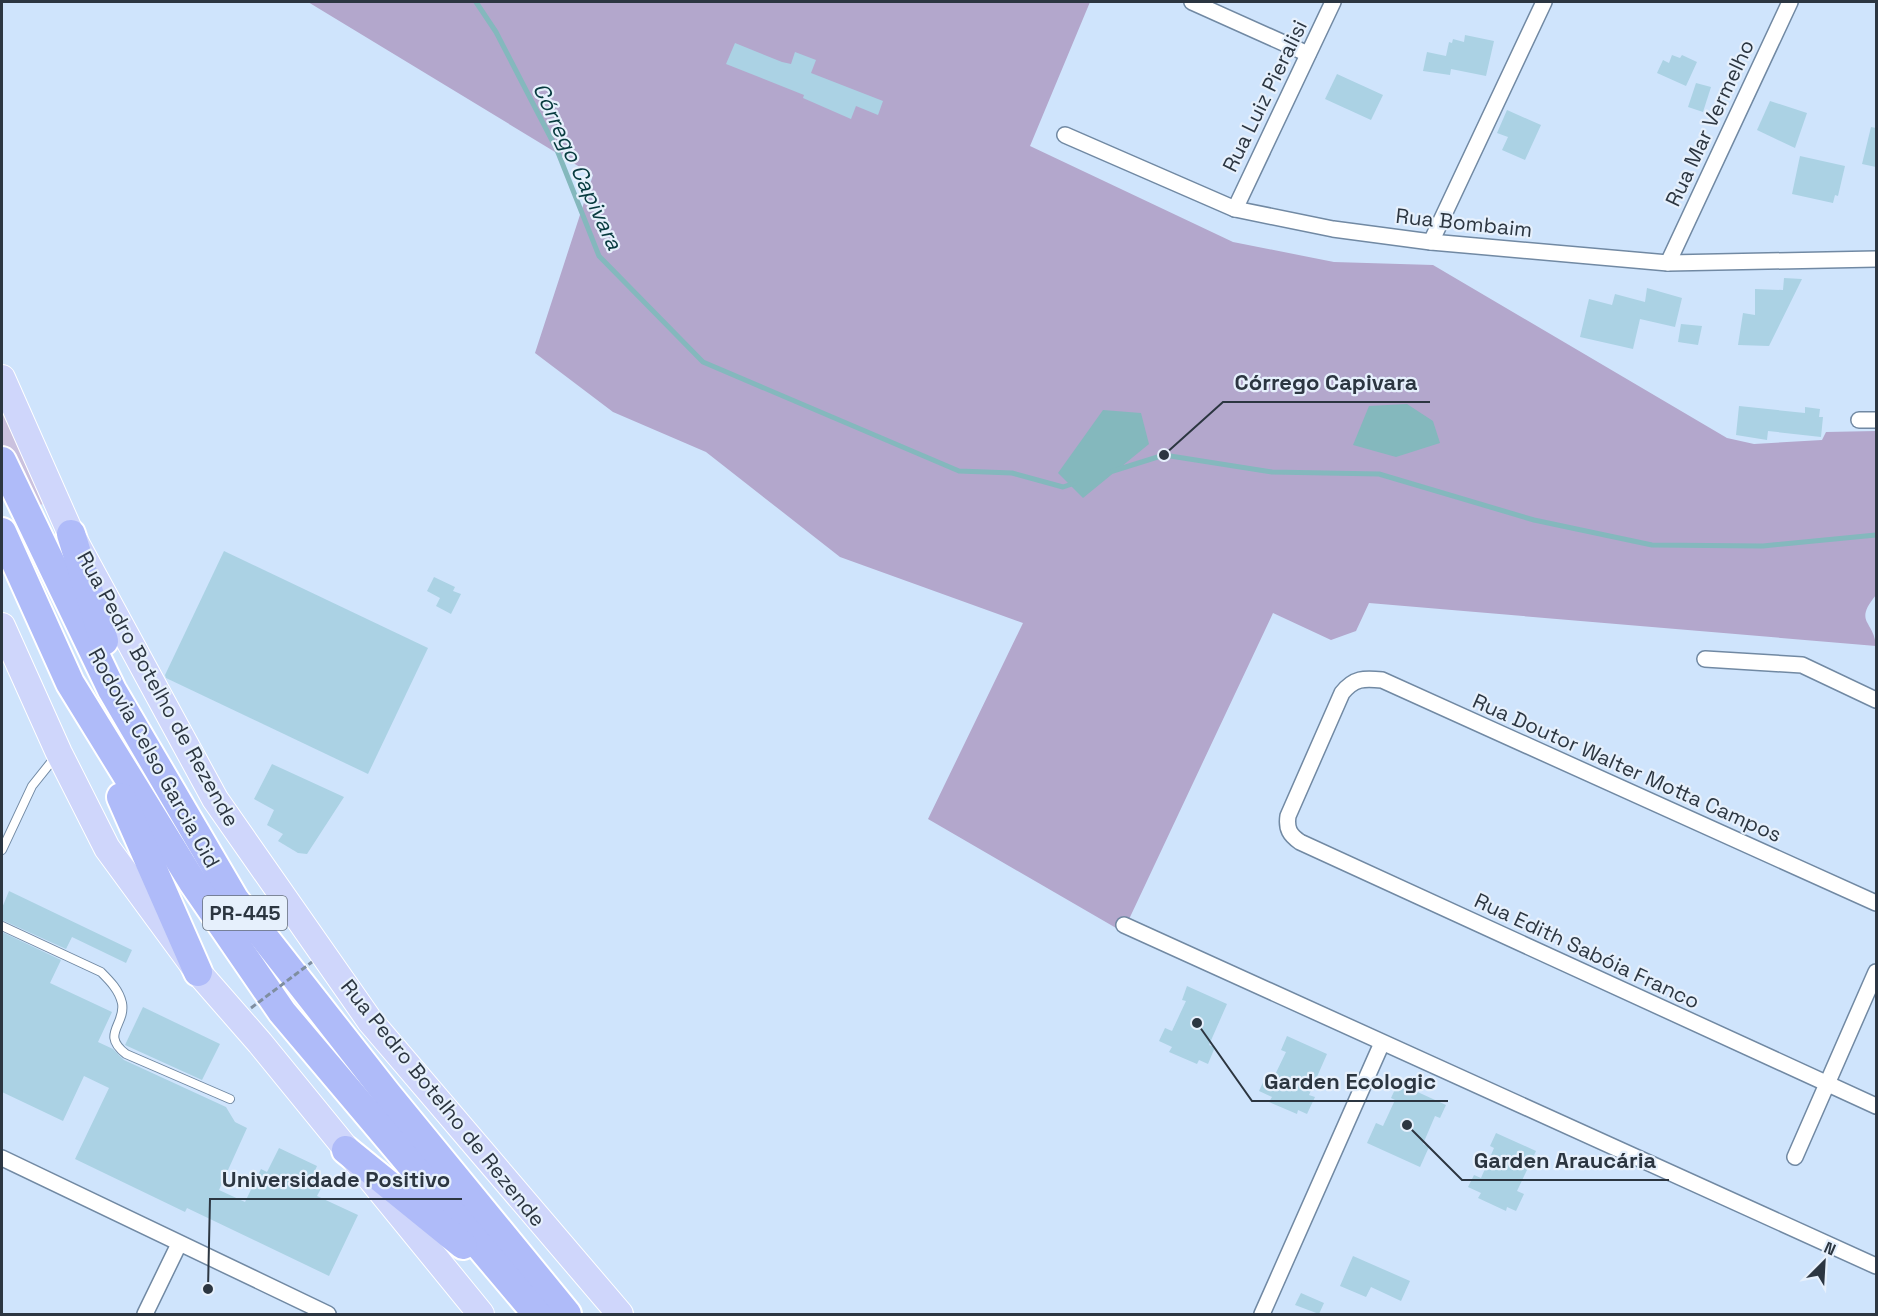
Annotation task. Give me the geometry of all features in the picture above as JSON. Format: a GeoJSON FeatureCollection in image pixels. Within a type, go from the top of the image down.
{"type":"FeatureCollection","features":[{"type":"Feature","properties":{"kind":"highway","name":"Rodovia Celso Garcia Cid"},"geometry":{"type":"LineString","coordinates":[[2,461],[112,690],[235,900],[379,1084],[567,1314]]}},
{"type":"Feature","properties":{"kind":"highway","name":"Rodovia Celso Garcia Cid"},"geometry":{"type":"LineString","coordinates":[[2,532],[70,683],[180,863],[282,1012],[537,1314]]}},
{"type":"Feature","properties":{"kind":"highway"},"geometry":{"type":"LineString","coordinates":[[71,534],[127,714]]}},
{"type":"Feature","properties":{"kind":"highway"},"geometry":{"type":"LineString","coordinates":[[70,683],[198,972]]}},
{"type":"Feature","properties":{"kind":"highway"},"geometry":{"type":"LineString","coordinates":[[346,1150],[518,1290]]}},
{"type":"Feature","properties":{"kind":"main road","name":"Rua Pedro Botelho de Rezende"},"geometry":{"type":"LineString","coordinates":[[2,378],[71,534],[215,799],[370,1021],[620,1314]]}},
{"type":"Feature","properties":{"kind":"main road"},"geometry":{"type":"LineString","coordinates":[[2,626],[59,753],[107,848],[198,972],[260,1043],[481,1314]]}},
{"type":"Feature","properties":{"kind":"street"},"geometry":{"type":"LineString","coordinates":[[1192,2],[1308,54]]}},
{"type":"Feature","properties":{"kind":"street","name":"Rua Luiz Pieralisi"},"geometry":{"type":"LineString","coordinates":[[1235,209],[1334,2]]}},
{"type":"Feature","properties":{"kind":"street"},"geometry":{"type":"LineString","coordinates":[[1431,242],[1544,2]]}},
{"type":"Feature","properties":{"kind":"street","name":"Rua Mar Vermelho"},"geometry":{"type":"LineString","coordinates":[[1668,263],[1790,2]]}},
{"type":"Feature","properties":{"kind":"street","name":"Rua Bombaim"},"geometry":{"type":"LineString","coordinates":[[1065,135],[1235,209],[1333,229],[1431,242],[1668,263],[1876,259]]}},
{"type":"Feature","properties":{"kind":"street"},"geometry":{"type":"LineString","coordinates":[[1860,420],[1876,420]]}},
{"type":"Feature","properties":{"kind":"street"},"geometry":{"type":"LineString","coordinates":[[1704,659],[1802,665],[1876,700]]}},
{"type":"Feature","properties":{"kind":"street","name":"Rua Edith Sabóia Franco"},"geometry":{"type":"LineString","coordinates":[[1358,679],[1342,693],[1292,806],[1287,827],[1291,836],[1300,843],[1876,1106]]}},
{"type":"Feature","properties":{"kind":"street","name":"Rua Doutor Walter Motta Campos"},"geometry":{"type":"LineString","coordinates":[[1358,679],[1382,680],[1876,903]]}},
{"type":"Feature","properties":{"kind":"street"},"geometry":{"type":"LineString","coordinates":[[1124,925],[1876,1266]]}},
{"type":"Feature","properties":{"kind":"street"},"geometry":{"type":"LineString","coordinates":[[1795,1156],[1876,972]]}},
{"type":"Feature","properties":{"kind":"street"},"geometry":{"type":"LineString","coordinates":[[1262,1314],[1382,1043]]}},
{"type":"Feature","properties":{"kind":"street"},"geometry":{"type":"LineString","coordinates":[[2,1158],[327,1314]]}},
{"type":"Feature","properties":{"kind":"street"},"geometry":{"type":"LineString","coordinates":[[145,1314],[179,1244]]}},
{"type":"Feature","properties":{"kind":"lane"},"geometry":{"type":"LineString","coordinates":[[2,850],[32,786],[59,753]]}},
{"type":"Feature","properties":{"kind":"lane"},"geometry":{"type":"LineString","coordinates":[[2,926],[101,972],[113,984],[122,1005],[114,1037],[117,1047],[126,1054],[230,1099]]}},
{"type":"Feature","properties":{"kind":"path"},"geometry":{"type":"LineString","coordinates":[[251,1008],[312,962]]}},
{"type":"Feature","properties":{"kind":"shaded area"},"geometry":{"type":"Polygon","coordinates":[[[308,2],[1090,2],[1030,146],[1233,242],[1334,262],[1433,265],[1727,438],[1754,444],[1822,440],[1826,432],[1876,431],[1876,595],[1869,604],[1865,617],[1876,646],[1369,603],[1356,631],[1331,640],[1273,613],[1123,932],[928,819],[1023,623],[840,557],[706,452],[613,412],[535,353],[593,175],[308,2]]]}},
{"type":"Feature","properties":{"kind":"shaded area"},"geometry":{"type":"Polygon","coordinates":[[[1407,404],[1433,421],[1440,443],[1396,457],[1353,445],[1369,406],[1407,404]]]}},
{"type":"Feature","properties":{"kind":"shaded area"},"geometry":{"type":"Polygon","coordinates":[[[2,406],[45,503],[29,510],[2,448],[2,406]]]}},
{"type":"Feature","properties":{"kind":"shaded area"},"geometry":{"type":"Polygon","coordinates":[[[1103,410],[1141,413],[1149,444],[1083,498],[1058,473],[1103,410]]]}},
{"type":"Feature","properties":{"kind":"building"},"geometry":{"type":"Polygon","coordinates":[[[1465,35],[1494,41],[1486,76],[1451,69],[1450,75],[1423,71],[1427,52],[1446,56],[1449,42],[1452,43],[1453,39],[1464,42],[1465,35]]]}},
{"type":"Feature","properties":{"kind":"building"},"geometry":{"type":"Polygon","coordinates":[[[735,43],[791,64],[795,52],[816,60],[811,73],[883,101],[878,115],[856,106],[851,119],[803,98],[804,95],[726,64],[735,43]]]}},
{"type":"Feature","properties":{"kind":"building"},"geometry":{"type":"Polygon","coordinates":[[[1672,55],[1680,58],[1682,55],[1697,62],[1686,86],[1657,73],[1663,60],[1669,63],[1672,55]]]}},
{"type":"Feature","properties":{"kind":"building"},"geometry":{"type":"Polygon","coordinates":[[[1337,74],[1383,95],[1371,120],[1325,99],[1337,74]]]}},
{"type":"Feature","properties":{"kind":"building"},"geometry":{"type":"Polygon","coordinates":[[[1696,83],[1711,87],[1703,112],[1688,107],[1696,83]]]}},
{"type":"Feature","properties":{"kind":"building"},"geometry":{"type":"Polygon","coordinates":[[[1770,101],[1807,113],[1795,148],[1757,130],[1770,101]]]}},
{"type":"Feature","properties":{"kind":"building"},"geometry":{"type":"Polygon","coordinates":[[[1507,110],[1541,125],[1525,160],[1502,150],[1508,137],[1497,133],[1507,110]]]}},
{"type":"Feature","properties":{"kind":"building"},"geometry":{"type":"Polygon","coordinates":[[[1871,127],[1876,128],[1876,167],[1862,164],[1871,127]]]}},
{"type":"Feature","properties":{"kind":"building"},"geometry":{"type":"Polygon","coordinates":[[[1800,156],[1845,166],[1838,196],[1835,195],[1833,203],[1792,194],[1800,156]]]}},
{"type":"Feature","properties":{"kind":"building"},"geometry":{"type":"Polygon","coordinates":[[[1784,278],[1802,279],[1769,346],[1738,345],[1743,313],[1755,315],[1755,289],[1783,290],[1784,278]]]}},
{"type":"Feature","properties":{"kind":"building"},"geometry":{"type":"Polygon","coordinates":[[[1647,288],[1682,298],[1675,327],[1640,319],[1633,349],[1580,337],[1589,299],[1612,305],[1615,294],[1645,302],[1647,288]]]}},
{"type":"Feature","properties":{"kind":"building"},"geometry":{"type":"Polygon","coordinates":[[[1681,324],[1702,326],[1698,345],[1678,342],[1681,324]]]}},
{"type":"Feature","properties":{"kind":"building"},"geometry":{"type":"Polygon","coordinates":[[[1739,406],[1805,413],[1805,407],[1820,409],[1819,417],[1823,417],[1821,437],[1768,431],[1767,440],[1736,435],[1739,406]]]}},
{"type":"Feature","properties":{"kind":"building"},"geometry":{"type":"Polygon","coordinates":[[[224,551],[428,648],[368,774],[166,678],[165,675],[224,551]]]}},
{"type":"Feature","properties":{"kind":"building"},"geometry":{"type":"Polygon","coordinates":[[[434,577],[455,587],[453,591],[461,594],[451,614],[436,606],[440,598],[427,591],[434,577]]]}},
{"type":"Feature","properties":{"kind":"building"},"geometry":{"type":"Polygon","coordinates":[[[272,764],[344,797],[307,854],[298,853],[278,841],[283,834],[267,825],[274,810],[254,799],[272,764]]]}},
{"type":"Feature","properties":{"kind":"building"},"geometry":{"type":"Polygon","coordinates":[[[9,891],[132,950],[126,963],[72,937],[66,949],[2,920],[2,908],[9,891]]]}},
{"type":"Feature","properties":{"kind":"building"},"geometry":{"type":"Polygon","coordinates":[[[2,932],[61,960],[50,983],[112,1012],[98,1042],[113,1049],[124,1060],[226,1107],[235,1122],[247,1128],[219,1190],[245,1202],[261,1169],[267,1172],[279,1148],[317,1166],[314,1173],[326,1179],[317,1196],[358,1215],[329,1276],[187,1208],[185,1212],[75,1159],[109,1088],[84,1076],[63,1121],[2,1092],[2,932]]]}},
{"type":"Feature","properties":{"kind":"building"},"geometry":{"type":"Polygon","coordinates":[[[1187,986],[1227,1004],[1209,1045],[1215,1047],[1208,1064],[1199,1060],[1197,1064],[1169,1052],[1172,1047],[1159,1041],[1165,1028],[1172,1031],[1186,1001],[1182,1000],[1187,986]]]}},
{"type":"Feature","properties":{"kind":"building"},"geometry":{"type":"Polygon","coordinates":[[[143,1007],[220,1044],[202,1080],[125,1045],[143,1007]]]}},
{"type":"Feature","properties":{"kind":"building"},"geometry":{"type":"Polygon","coordinates":[[[1287,1036],[1327,1054],[1309,1095],[1315,1097],[1307,1114],[1298,1110],[1297,1114],[1269,1102],[1272,1097],[1259,1091],[1265,1078],[1272,1081],[1286,1052],[1281,1050],[1287,1036]]]}},
{"type":"Feature","properties":{"kind":"building"},"geometry":{"type":"Polygon","coordinates":[[[1398,1083],[1446,1105],[1440,1118],[1435,1116],[1423,1144],[1429,1147],[1420,1167],[1367,1143],[1376,1123],[1383,1126],[1395,1100],[1391,1098],[1398,1083]]]}},
{"type":"Feature","properties":{"kind":"building"},"geometry":{"type":"Polygon","coordinates":[[[1496,1133],[1536,1151],[1517,1191],[1524,1194],[1516,1211],[1507,1207],[1506,1211],[1478,1198],[1481,1193],[1468,1187],[1474,1175],[1481,1178],[1494,1148],[1490,1146],[1496,1133]]]}},
{"type":"Feature","properties":{"kind":"building"},"geometry":{"type":"Polygon","coordinates":[[[1353,1256],[1410,1281],[1401,1301],[1371,1287],[1366,1297],[1340,1286],[1353,1256]]]}},
{"type":"Feature","properties":{"kind":"building"},"geometry":{"type":"Polygon","coordinates":[[[1301,1293],[1324,1303],[1319,1314],[1295,1305],[1301,1293]]]}},
{"type":"Feature","properties":{"kind":"waterway","name":"Córrego Capivara"},"geometry":{"type":"LineString","coordinates":[[476,2],[496,32],[557,150],[599,256],[703,362],[959,471],[1012,473],[1063,487],[1075,483]]}},
{"type":"Feature","properties":{"kind":"waterway","name":"Córrego Capivara"},"geometry":{"type":"LineString","coordinates":[[1113,471],[1164,455],[1272,472],[1379,474],[1534,520],[1652,545],[1763,546],[1876,535]]}},
{"type":"Feature","properties":{"kind":"place","name":"Córrego Capivara"},"geometry":{"type":"Point","coordinates":[1164,455]}},
{"type":"Feature","properties":{"kind":"place","name":"Garden Ecologic"},"geometry":{"type":"Point","coordinates":[1197,1023]}},
{"type":"Feature","properties":{"kind":"place","name":"Garden Araucária"},"geometry":{"type":"Point","coordinates":[1407,1125]}},
{"type":"Feature","properties":{"kind":"place","name":"Universidade Positivo"},"geometry":{"type":"Point","coordinates":[208,1289]}}]}
